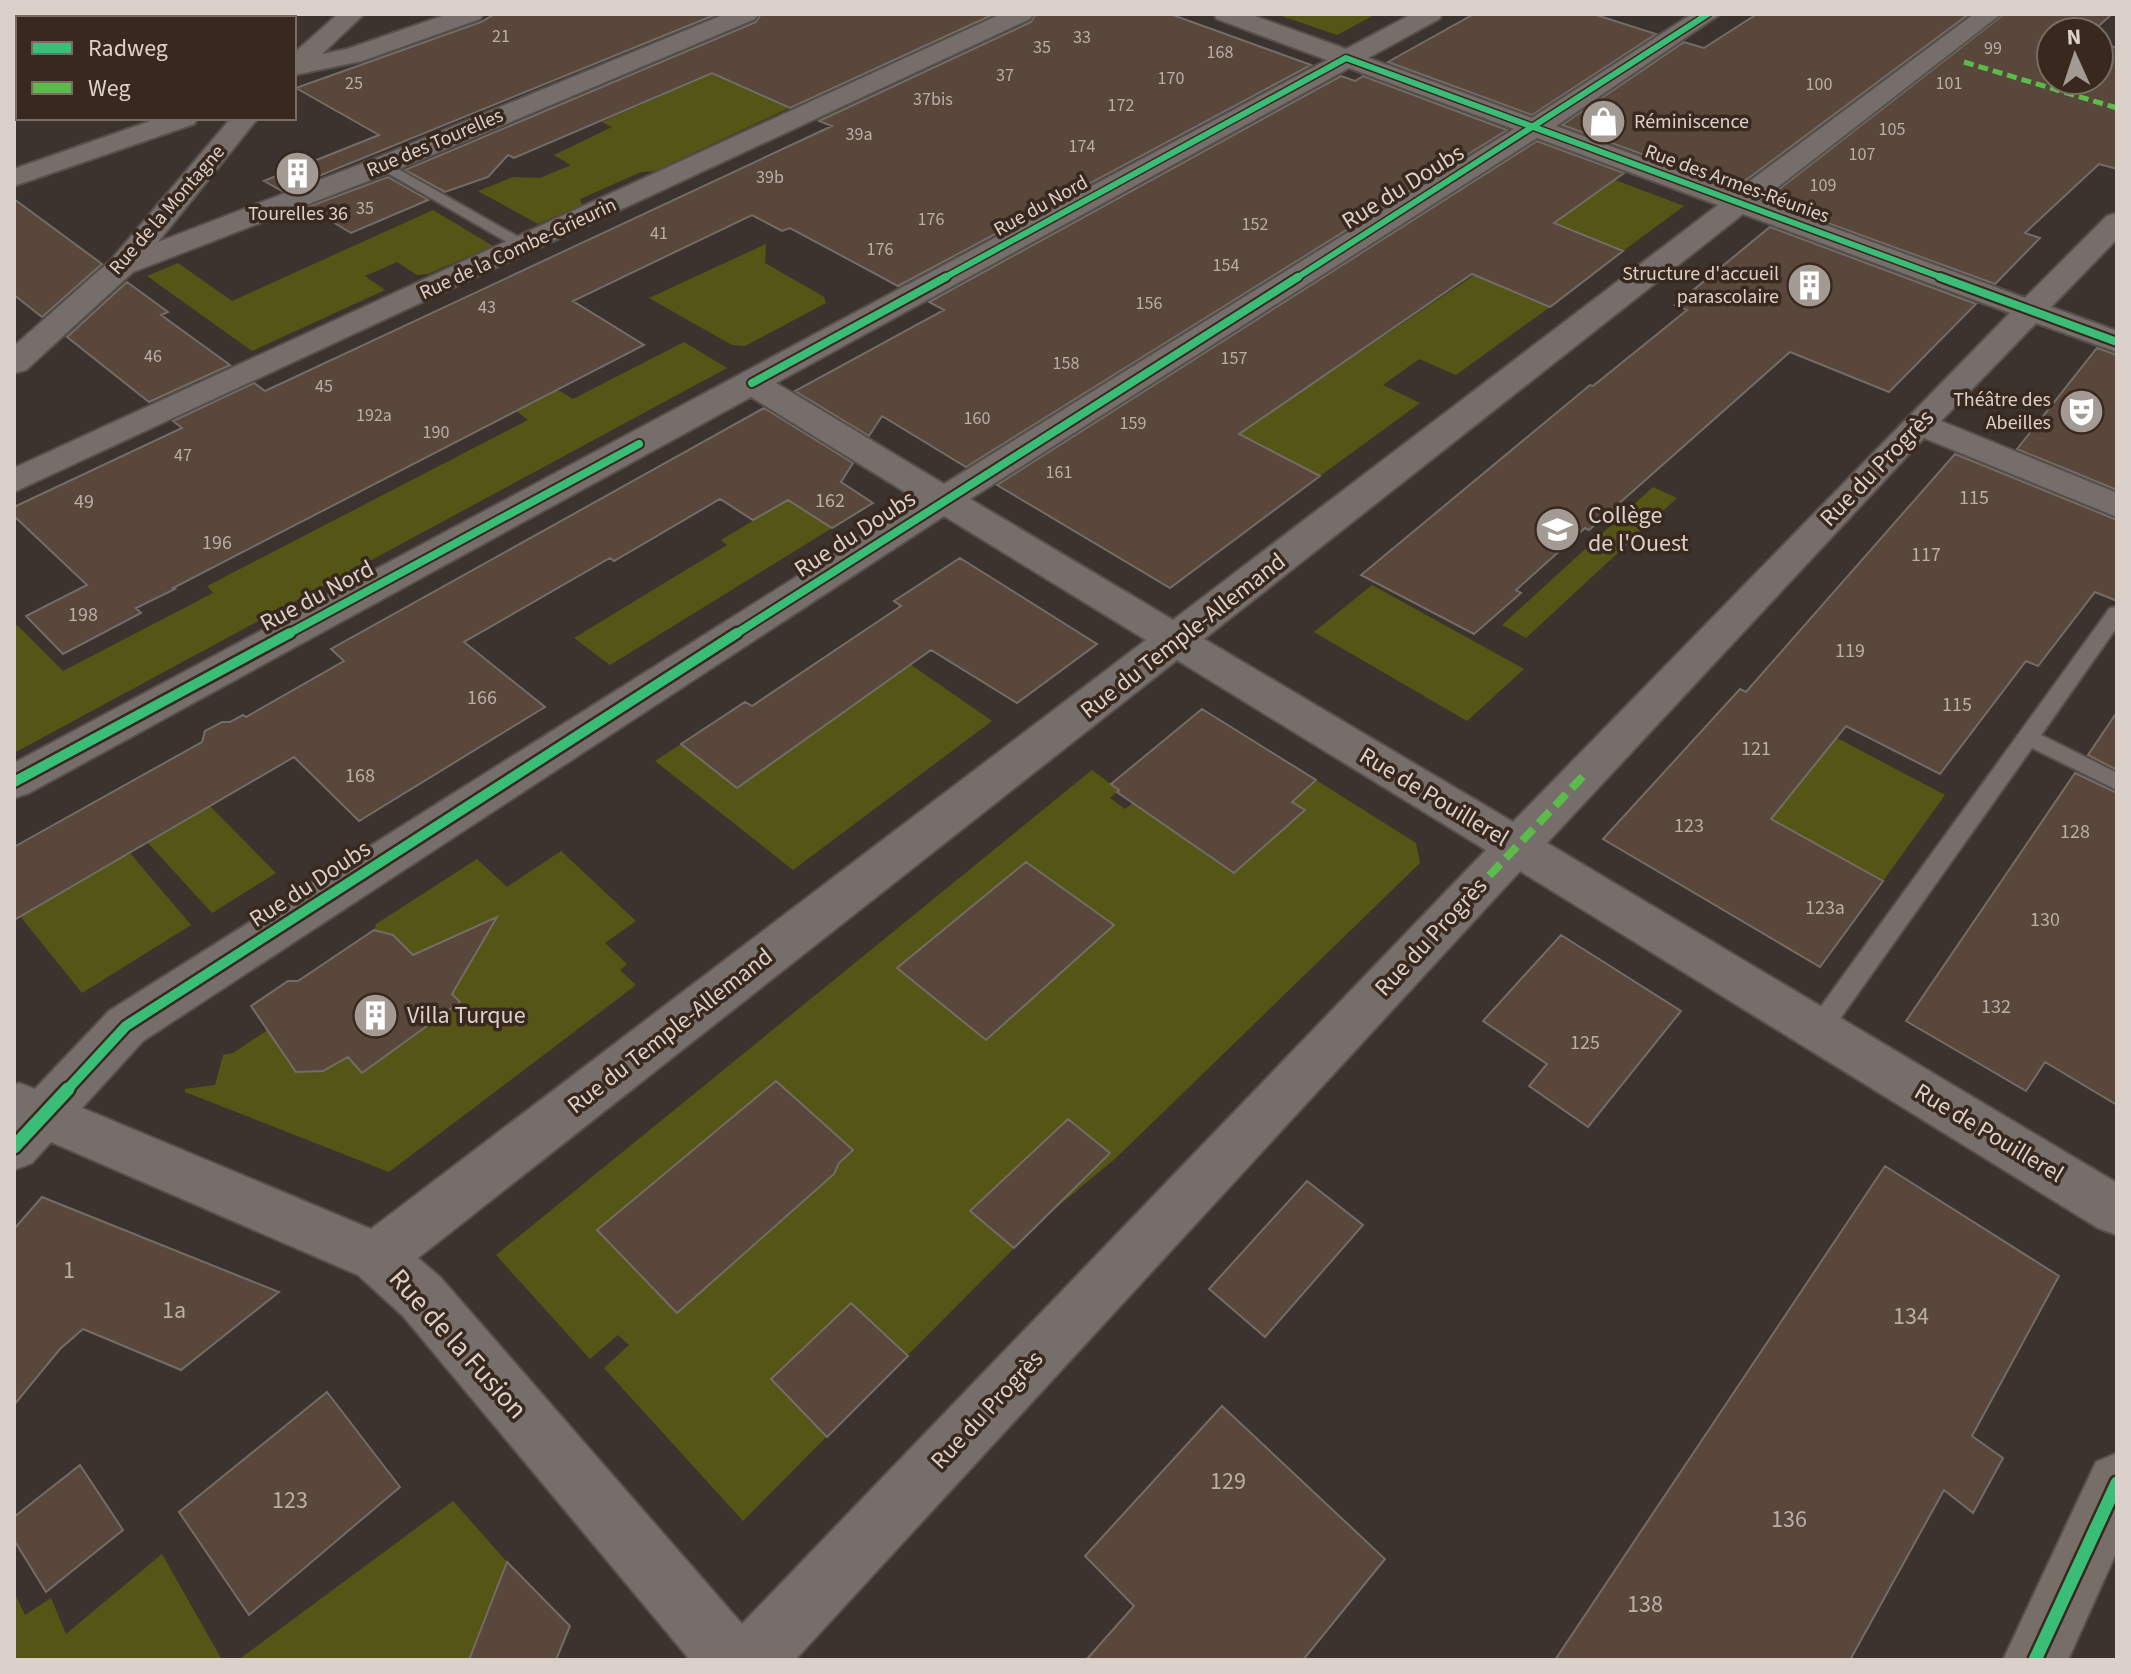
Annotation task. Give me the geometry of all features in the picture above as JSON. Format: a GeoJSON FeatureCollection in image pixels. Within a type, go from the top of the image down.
{"type":"FeatureCollection","features":[{"type":"Feature","properties":{"kind":"main road"},"geometry":{"type":"LineString","coordinates":[[2035,1660],[2117,1483]]}},
{"type":"Feature","properties":{"kind":"street"},"geometry":{"type":"LineString","coordinates":[[296,65],[352,14]]}},
{"type":"Feature","properties":{"kind":"street"},"geometry":{"type":"LineString","coordinates":[[296,67],[353,56],[471,14]]}},
{"type":"Feature","properties":{"kind":"street","name":"Rue des Tourelles"},"geometry":{"type":"LineString","coordinates":[[122,266],[384,165],[746,14]]}},
{"type":"Feature","properties":{"kind":"street","name":"Rue de la Combe-Grieurin"},"geometry":{"type":"LineString","coordinates":[[14,481],[1021,14]]}},
{"type":"Feature","properties":{"kind":"street","name":"Rue des Armes-Réunies"},"geometry":{"type":"LineString","coordinates":[[1226,14],[2117,342]]}},
{"type":"Feature","properties":{"kind":"street","name":"Rue du Nord"},"geometry":{"type":"LineString","coordinates":[[14,782],[1430,14]]}},
{"type":"Feature","properties":{"kind":"street","name":"Rue du Doubs"},"geometry":{"type":"LineString","coordinates":[[24,1121],[126,1026],[945,499],[1533,129],[1708,14]]}},
{"type":"Feature","properties":{"kind":"street","name":"Rue du Temple-Allemand"},"geometry":{"type":"LineString","coordinates":[[377,1257],[1738,204],[1989,14]]}},
{"type":"Feature","properties":{"kind":"street"},"geometry":{"type":"LineString","coordinates":[[14,178],[179,120]]}},
{"type":"Feature","properties":{"kind":"street","name":"Rue de la Montagne"},"geometry":{"type":"LineString","coordinates":[[14,363],[122,266],[243,120]]}},
{"type":"Feature","properties":{"kind":"street","name":"Rue du Progrès"},"geometry":{"type":"LineString","coordinates":[[752,1660],[1516,847],[1919,424],[2117,222]]}},
{"type":"Feature","properties":{"kind":"street","name":"Rue de Pouillerel"},"geometry":{"type":"LineString","coordinates":[[752,383],[2117,1211]]}},
{"type":"Feature","properties":{"kind":"street"},"geometry":{"type":"LineString","coordinates":[[1919,424],[2117,506]]}},
{"type":"Feature","properties":{"kind":"street","name":"Rue de la Fusion"},"geometry":{"type":"LineString","coordinates":[[24,1121],[377,1257],[422,1297],[731,1660]]}},
{"type":"Feature","properties":{"kind":"lane"},"geometry":{"type":"LineString","coordinates":[[384,165],[524,246]]}},
{"type":"Feature","properties":{"kind":"lane"},"geometry":{"type":"LineString","coordinates":[[1818,1030],[2117,613]]}},
{"type":"Feature","properties":{"kind":"lane"},"geometry":{"type":"LineString","coordinates":[[2028,737],[2117,782]]}},
{"type":"Feature","properties":{"kind":"shaded area"},"geometry":{"type":"Polygon","coordinates":[[[874,14],[1000,14],[937,41],[908,29],[836,86],[655,171],[641,172],[580,199],[582,205],[538,224],[478,191],[513,177],[540,178],[571,165],[554,155],[612,127],[602,122],[731,65],[874,14]]]}},
{"type":"Feature","properties":{"kind":"shaded area"},"geometry":{"type":"Polygon","coordinates":[[[1276,14],[1376,14],[1337,35],[1276,14]]]}},
{"type":"Feature","properties":{"kind":"shaded area"},"geometry":{"type":"Polygon","coordinates":[[[1615,180],[1684,206],[1623,251],[1590,238],[1550,307],[1456,375],[1419,359],[1383,385],[1420,403],[1320,476],[1252,441],[1160,544],[1131,565],[1085,538],[1615,180]]]}},
{"type":"Feature","properties":{"kind":"shaded area"},"geometry":{"type":"Polygon","coordinates":[[[433,210],[493,246],[428,274],[417,275],[397,262],[365,276],[385,290],[252,351],[147,276],[178,263],[232,301],[433,210]]]}},
{"type":"Feature","properties":{"kind":"shaded area"},"geometry":{"type":"Polygon","coordinates":[[[766,244],[765,263],[824,297],[826,303],[745,346],[732,345],[649,298],[766,244]]]}},
{"type":"Feature","properties":{"kind":"shaded area"},"geometry":{"type":"Polygon","coordinates":[[[684,342],[727,368],[14,753],[14,627],[17,625],[63,671],[213,593],[207,586],[528,420],[515,410],[556,389],[573,399],[684,342]]]}},
{"type":"Feature","properties":{"kind":"shaded area"},"geometry":{"type":"Polygon","coordinates":[[[1653,487],[1677,498],[1526,638],[1502,625],[1653,487]]]}},
{"type":"Feature","properties":{"kind":"shaded area"},"geometry":{"type":"Polygon","coordinates":[[[788,500],[832,528],[610,665],[574,638],[727,545],[721,540],[788,500]]]}},
{"type":"Feature","properties":{"kind":"shaded area"},"geometry":{"type":"Polygon","coordinates":[[[1372,585],[1524,669],[1467,721],[1314,632],[1372,585]]]}},
{"type":"Feature","properties":{"kind":"shaded area"},"geometry":{"type":"Polygon","coordinates":[[[910,664],[992,721],[793,870],[655,761],[681,744],[737,788],[910,664]]]}},
{"type":"Feature","properties":{"kind":"shaded area"},"geometry":{"type":"Polygon","coordinates":[[[1837,738],[1945,795],[1883,881],[1831,852],[1765,935],[1705,899],[1837,738]]]}},
{"type":"Feature","properties":{"kind":"shaded area"},"geometry":{"type":"Polygon","coordinates":[[[1092,770],[1119,790],[1110,798],[1125,809],[1135,801],[1292,802],[1316,780],[1416,843],[1420,863],[1116,1158],[1045,1217],[743,1521],[604,1368],[629,1345],[618,1335],[590,1359],[496,1255],[1092,770]]]}},
{"type":"Feature","properties":{"kind":"shaded area"},"geometry":{"type":"Polygon","coordinates":[[[210,806],[276,873],[212,913],[148,843],[210,806]]]}},
{"type":"Feature","properties":{"kind":"shaded area"},"geometry":{"type":"Polygon","coordinates":[[[561,851],[636,921],[605,943],[627,964],[620,970],[636,985],[389,1172],[185,1092],[185,1089],[215,1085],[223,1055],[233,1053],[302,1007],[297,1071],[323,1071],[347,1056],[362,1073],[460,1003],[445,986],[461,976],[470,963],[448,941],[415,957],[400,942],[374,931],[376,924],[477,859],[507,887],[561,851]]]}},
{"type":"Feature","properties":{"kind":"shaded area"},"geometry":{"type":"Polygon","coordinates":[[[130,853],[191,925],[82,993],[20,916],[130,853]]]}},
{"type":"Feature","properties":{"kind":"shaded area"},"geometry":{"type":"Polygon","coordinates":[[[453,1501],[507,1562],[469,1660],[238,1660],[453,1501]]]}},
{"type":"Feature","properties":{"kind":"shaded area"},"geometry":{"type":"Polygon","coordinates":[[[162,1554],[222,1660],[14,1660],[14,1592],[25,1615],[51,1598],[66,1634],[162,1554]]]}},
{"type":"Feature","properties":{"kind":"building"},"geometry":{"type":"Polygon","coordinates":[[[495,14],[717,14],[282,191],[264,181],[379,135],[296,88],[481,22],[495,14]]]}},
{"type":"Feature","properties":{"kind":"building"},"geometry":{"type":"Polygon","coordinates":[[[761,14],[994,14],[790,108],[712,73],[514,158],[508,155],[488,177],[445,192],[405,170],[756,22],[761,14]]]}},
{"type":"Feature","properties":{"kind":"building"},"geometry":{"type":"Polygon","coordinates":[[[1036,14],[1170,14],[1311,65],[898,286],[790,228],[782,231],[752,215],[573,301],[644,345],[173,588],[136,608],[141,613],[63,654],[26,616],[87,585],[14,516],[14,507],[182,428],[173,421],[254,383],[265,391],[832,126],[819,121],[1031,22],[1036,14]]]}},
{"type":"Feature","properties":{"kind":"building"},"geometry":{"type":"Polygon","coordinates":[[[1474,14],[1593,14],[1656,34],[1532,115],[1388,62],[1474,14]]]}},
{"type":"Feature","properties":{"kind":"building"},"geometry":{"type":"Polygon","coordinates":[[[1757,14],[1969,14],[1742,183],[1654,151],[1647,156],[1562,125],[1684,42],[1704,48],[1757,14]]]}},
{"type":"Feature","properties":{"kind":"building"},"geometry":{"type":"Polygon","coordinates":[[[2004,14],[2112,14],[2035,16],[2035,96],[2115,96],[2117,48],[2117,169],[2099,164],[2025,233],[2040,238],[1995,284],[1792,210],[1799,204],[1773,194],[2004,14]]]}},
{"type":"Feature","properties":{"kind":"building"},"geometry":{"type":"Polygon","coordinates":[[[1341,76],[1355,81],[1363,76],[1507,130],[966,467],[882,416],[869,436],[795,391],[944,310],[929,302],[1341,76]]]}},
{"type":"Feature","properties":{"kind":"building"},"geometry":{"type":"Polygon","coordinates":[[[1537,141],[1624,173],[1554,223],[1623,251],[1550,307],[1472,274],[1239,434],[1320,476],[1170,588],[997,485],[1537,141]]]}},
{"type":"Feature","properties":{"kind":"building"},"geometry":{"type":"Polygon","coordinates":[[[388,177],[428,200],[351,233],[308,207],[388,177]]]}},
{"type":"Feature","properties":{"kind":"building"},"geometry":{"type":"Polygon","coordinates":[[[14,199],[102,264],[42,317],[14,295],[14,199]]]}},
{"type":"Feature","properties":{"kind":"building"},"geometry":{"type":"Polygon","coordinates":[[[1770,227],[1976,304],[1889,392],[1790,352],[1589,530],[1585,528],[1516,590],[1521,593],[1474,634],[1361,575],[1590,385],[1593,386],[1687,310],[1675,305],[1770,227]]]}},
{"type":"Feature","properties":{"kind":"building"},"geometry":{"type":"Polygon","coordinates":[[[127,282],[168,312],[161,315],[230,365],[149,402],[67,337],[127,282]]]}},
{"type":"Feature","properties":{"kind":"building"},"geometry":{"type":"Polygon","coordinates":[[[2097,348],[2117,355],[2117,490],[2017,449],[2097,348]]]}},
{"type":"Feature","properties":{"kind":"building"},"geometry":{"type":"Polygon","coordinates":[[[764,408],[853,463],[841,482],[873,503],[832,528],[788,500],[753,520],[720,499],[614,561],[610,558],[464,642],[545,707],[359,821],[294,757],[14,920],[14,847],[202,742],[205,731],[222,722],[230,722],[243,715],[246,717],[344,661],[331,649],[764,408]]]}},
{"type":"Feature","properties":{"kind":"building"},"geometry":{"type":"Polygon","coordinates":[[[1955,454],[2117,520],[2117,601],[2095,592],[2038,666],[2026,661],[1940,774],[1846,726],[1771,819],[1883,881],[1820,967],[1603,839],[1740,689],[1746,692],[1955,454]]]}},
{"type":"Feature","properties":{"kind":"building"},"geometry":{"type":"Polygon","coordinates":[[[960,558],[1097,644],[1017,703],[931,650],[737,788],[681,744],[745,702],[752,706],[901,606],[894,601],[960,558]]]}},
{"type":"Feature","properties":{"kind":"building"},"geometry":{"type":"Polygon","coordinates":[[[1202,709],[1316,780],[1292,802],[1305,810],[1234,873],[1117,792],[1119,790],[1111,784],[1202,709]]]}},
{"type":"Feature","properties":{"kind":"building"},"geometry":{"type":"Polygon","coordinates":[[[2117,712],[2117,770],[2088,755],[2117,712]]]}},
{"type":"Feature","properties":{"kind":"building"},"geometry":{"type":"Polygon","coordinates":[[[2075,773],[2117,793],[2117,1105],[2045,1062],[2026,1091],[1906,1021],[2075,773]]]}},
{"type":"Feature","properties":{"kind":"building"},"geometry":{"type":"Polygon","coordinates":[[[1026,862],[1114,925],[986,1040],[897,968],[1026,862]]]}},
{"type":"Feature","properties":{"kind":"building","name":"Villa Turque"},"geometry":{"type":"Polygon","coordinates":[[[497,917],[452,994],[460,1002],[362,1073],[348,1057],[323,1071],[296,1072],[251,1006],[288,981],[298,981],[374,930],[393,935],[413,955],[497,917]]]}},
{"type":"Feature","properties":{"kind":"building"},"geometry":{"type":"Polygon","coordinates":[[[1561,935],[1681,1011],[1588,1127],[1529,1086],[1547,1064],[1483,1021],[1561,935]]]}},
{"type":"Feature","properties":{"kind":"building"},"geometry":{"type":"Polygon","coordinates":[[[776,1081],[853,1150],[839,1163],[834,1174],[677,1313],[597,1230],[776,1081]]]}},
{"type":"Feature","properties":{"kind":"building"},"geometry":{"type":"Polygon","coordinates":[[[1068,1119],[1110,1153],[1014,1248],[970,1211],[1068,1119]]]}},
{"type":"Feature","properties":{"kind":"building"},"geometry":{"type":"Polygon","coordinates":[[[1885,1166],[2059,1276],[1972,1436],[2003,1458],[1973,1513],[1944,1490],[1850,1660],[1555,1660],[1885,1166]]]}},
{"type":"Feature","properties":{"kind":"building"},"geometry":{"type":"Polygon","coordinates":[[[1307,1181],[1363,1225],[1265,1337],[1209,1289],[1307,1181]]]}},
{"type":"Feature","properties":{"kind":"building"},"geometry":{"type":"Polygon","coordinates":[[[42,1197],[279,1292],[181,1370],[83,1329],[60,1349],[14,1405],[14,1229],[42,1197]]]}},
{"type":"Feature","properties":{"kind":"building"},"geometry":{"type":"Polygon","coordinates":[[[851,1303],[908,1356],[827,1437],[771,1379],[851,1303]]]}},
{"type":"Feature","properties":{"kind":"building"},"geometry":{"type":"Polygon","coordinates":[[[327,1392],[400,1487],[249,1615],[179,1512],[327,1392]]]}},
{"type":"Feature","properties":{"kind":"building"},"geometry":{"type":"Polygon","coordinates":[[[1222,1406],[1385,1559],[1303,1660],[1086,1660],[1134,1606],[1085,1556],[1222,1406]]]}},
{"type":"Feature","properties":{"kind":"building"},"geometry":{"type":"Polygon","coordinates":[[[80,1465],[123,1530],[46,1592],[14,1540],[14,1517],[80,1465]]]}},
{"type":"Feature","properties":{"kind":"building"},"geometry":{"type":"Polygon","coordinates":[[[507,1562],[570,1626],[556,1660],[469,1660],[507,1562]]]}},
{"type":"Feature","properties":{"kind":"marked path"},"geometry":{"type":"LineString","coordinates":[[1964,62],[2117,108]]}},
{"type":"Feature","properties":{"kind":"marked path"},"geometry":{"type":"LineString","coordinates":[[1440,928],[1585,774]]}},
{"type":"Feature","properties":{"kind":"cycle path"},"geometry":{"type":"LineString","coordinates":[[14,1147],[126,1026],[945,499],[1533,129],[1708,14]]}},
{"type":"Feature","properties":{"kind":"cycle path"},"geometry":{"type":"LineString","coordinates":[[752,383],[1346,58],[2117,342]]}},
{"type":"Feature","properties":{"kind":"cycle path"},"geometry":{"type":"LineString","coordinates":[[14,782],[639,444]]}},
{"type":"Feature","properties":{"kind":"cycle path"},"geometry":{"type":"LineString","coordinates":[[2035,1660],[2117,1483]]}},
{"type":"Feature","properties":{"kind":"place","name":"Réminiscence"},"geometry":{"type":"Point","coordinates":[1603,122]}},
{"type":"Feature","properties":{"kind":"place","name":"Tourelles 36"},"geometry":{"type":"Point","coordinates":[298,174]}},
{"type":"Feature","properties":{"kind":"place","name":"Structure d'accueil parascolaire"},"geometry":{"type":"Point","coordinates":[1810,286]}},
{"type":"Feature","properties":{"kind":"place","name":"Théâtre des Abeilles"},"geometry":{"type":"Point","coordinates":[2082,411]}},
{"type":"Feature","properties":{"kind":"place","name":"Collège de l'Ouest"},"geometry":{"type":"Point","coordinates":[1557,529]}},
{"type":"Feature","properties":{"kind":"place","name":"Villa Turque"},"geometry":{"type":"Point","coordinates":[376,1015]}}]}
